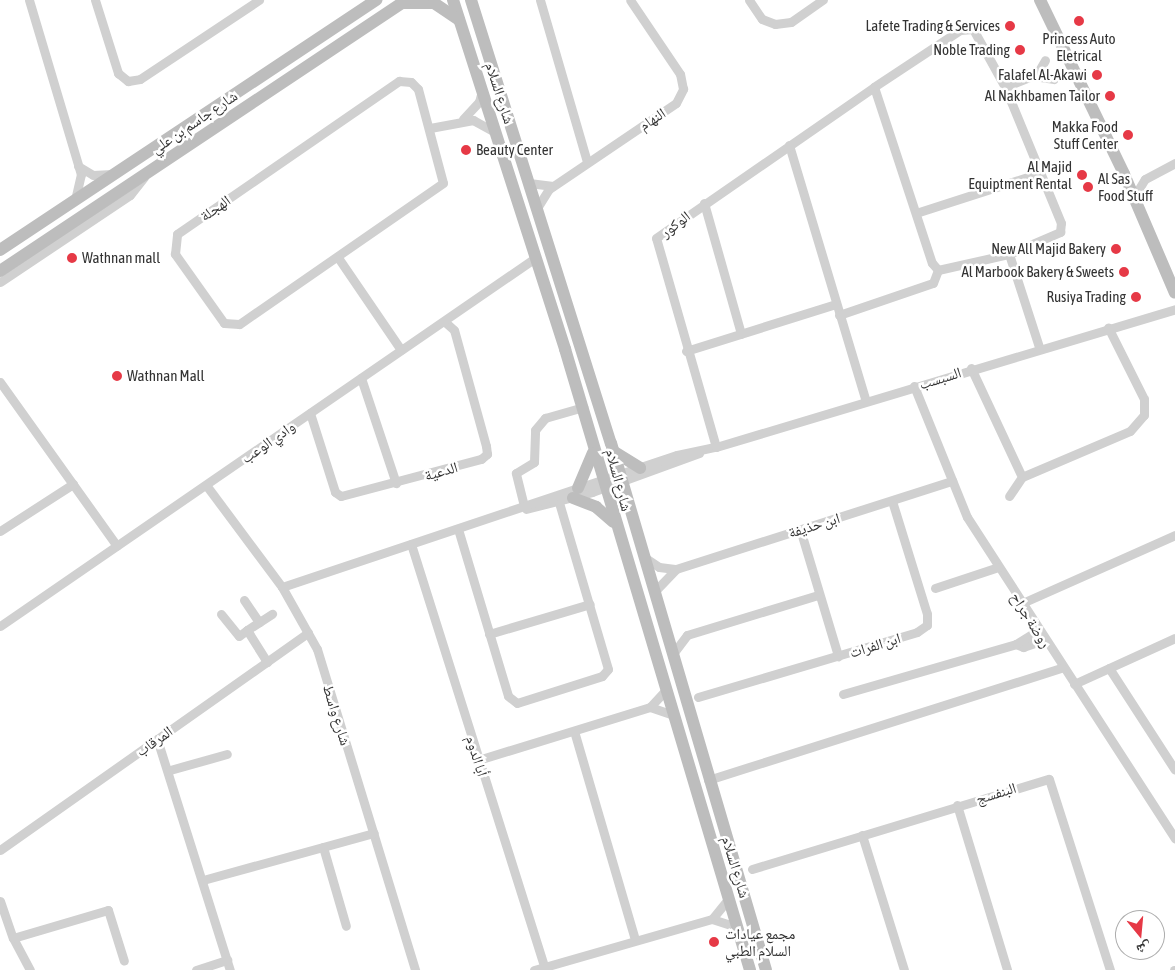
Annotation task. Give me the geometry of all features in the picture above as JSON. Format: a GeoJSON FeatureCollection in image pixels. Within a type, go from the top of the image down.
{"type":"FeatureCollection","features":[{"type":"Feature","properties":{"kind":"main road","name":"شارع جاسم بن علي"},"geometry":{"type":"LineString","coordinates":[[0,250],[376,0]]}},
{"type":"Feature","properties":{"kind":"main road","name":"شارع السلام"},"geometry":{"type":"LineString","coordinates":[[453,0],[583,407],[602,484],[750,970]]}},
{"type":"Feature","properties":{"kind":"main road","name":"شارع السلام"},"geometry":{"type":"LineString","coordinates":[[471,0],[613,451],[671,659],[766,970]]}},
{"type":"Feature","properties":{"kind":"main road"},"geometry":{"type":"LineString","coordinates":[[475,13],[476,0]]}},
{"type":"Feature","properties":{"kind":"main road","name":"شارع جاسم بن علي"},"geometry":{"type":"LineString","coordinates":[[0,271],[405,2]]}},
{"type":"Feature","properties":{"kind":"main road"},"geometry":{"type":"LineString","coordinates":[[405,2],[434,3],[460,20]]}},
{"type":"Feature","properties":{"kind":"main road"},"geometry":{"type":"LineString","coordinates":[[1045,3],[1124,174],[1175,293]]}},
{"type":"Feature","properties":{"kind":"main road"},"geometry":{"type":"LineString","coordinates":[[594,450],[576,493],[596,507],[614,524]]}},
{"type":"Feature","properties":{"kind":"main road"},"geometry":{"type":"LineString","coordinates":[[613,451],[640,468]]}},
{"type":"Feature","properties":{"kind":"street"},"geometry":{"type":"LineString","coordinates":[[29,0],[78,166],[81,180],[75,200]]}},
{"type":"Feature","properties":{"kind":"street"},"geometry":{"type":"LineString","coordinates":[[95,0],[118,74],[128,81],[140,79],[259,0]]}},
{"type":"Feature","properties":{"kind":"street"},"geometry":{"type":"LineString","coordinates":[[540,0],[587,162]]}},
{"type":"Feature","properties":{"kind":"street","name":"النهام"},"geometry":{"type":"LineString","coordinates":[[537,210],[541,197],[554,186],[587,162],[676,104],[683,89],[680,74],[630,0]]}},
{"type":"Feature","properties":{"kind":"street"},"geometry":{"type":"LineString","coordinates":[[749,0],[762,19],[775,24],[791,22],[823,0]]}},
{"type":"Feature","properties":{"kind":"street","name":"الوكور"},"geometry":{"type":"LineString","coordinates":[[716,447],[655,245],[661,233],[960,30],[973,30],[1005,87],[1061,223],[1060,232],[1009,254],[938,270]]}},
{"type":"Feature","properties":{"kind":"street"},"geometry":{"type":"LineString","coordinates":[[1034,76],[1045,60]]}},
{"type":"Feature","properties":{"kind":"street"},"geometry":{"type":"LineString","coordinates":[[1005,87],[1034,76],[1054,79]]}},
{"type":"Feature","properties":{"kind":"street","name":"الهجلة"},"geometry":{"type":"LineString","coordinates":[[399,81],[411,82],[418,89],[430,128],[443,183],[339,258],[231,326],[175,254],[173,243],[177,234],[399,81]]}},
{"type":"Feature","properties":{"kind":"street"},"geometry":{"type":"LineString","coordinates":[[840,314],[934,283],[938,270],[916,213],[874,87]]}},
{"type":"Feature","properties":{"kind":"street"},"geometry":{"type":"LineString","coordinates":[[463,119],[479,102],[482,90]]}},
{"type":"Feature","properties":{"kind":"street"},"geometry":{"type":"LineString","coordinates":[[430,128],[463,119],[479,122],[495,132]]}},
{"type":"Feature","properties":{"kind":"street"},"geometry":{"type":"LineString","coordinates":[[789,145],[866,401]]}},
{"type":"Feature","properties":{"kind":"street"},"geometry":{"type":"LineString","coordinates":[[1134,197],[1145,179],[1175,163]]}},
{"type":"Feature","properties":{"kind":"street"},"geometry":{"type":"LineString","coordinates":[[78,166],[93,175],[115,174]]}},
{"type":"Feature","properties":{"kind":"street"},"geometry":{"type":"LineString","coordinates":[[916,213],[1040,173]]}},
{"type":"Feature","properties":{"kind":"street"},"geometry":{"type":"LineString","coordinates":[[0,282],[130,195],[146,174]]}},
{"type":"Feature","properties":{"kind":"street"},"geometry":{"type":"LineString","coordinates":[[1124,174],[1145,179]]}},
{"type":"Feature","properties":{"kind":"street"},"geometry":{"type":"LineString","coordinates":[[529,183],[554,186]]}},
{"type":"Feature","properties":{"kind":"street"},"geometry":{"type":"LineString","coordinates":[[704,203],[741,334]]}},
{"type":"Feature","properties":{"kind":"street"},"geometry":{"type":"LineString","coordinates":[[1009,254],[1039,347]]}},
{"type":"Feature","properties":{"kind":"street"},"geometry":{"type":"LineString","coordinates":[[339,258],[401,350]]}},
{"type":"Feature","properties":{"kind":"street","name":"وادي الوعب"},"geometry":{"type":"LineString","coordinates":[[0,626],[535,258]]}},
{"type":"Feature","properties":{"kind":"street"},"geometry":{"type":"LineString","coordinates":[[686,351],[836,304]]}},
{"type":"Feature","properties":{"kind":"street","name":"السبسب"},"geometry":{"type":"LineString","coordinates":[[515,511],[524,506],[576,493],[706,450],[1039,347],[1175,309]]}},
{"type":"Feature","properties":{"kind":"street","name":"الدعية"},"geometry":{"type":"LineString","coordinates":[[310,413],[335,492],[348,497],[487,454],[454,330],[444,321]]}},
{"type":"Feature","properties":{"kind":"street"},"geometry":{"type":"LineString","coordinates":[[1009,496],[1022,477],[1130,431],[1144,415],[1144,399],[1108,327]]}},
{"type":"Feature","properties":{"kind":"street"},"geometry":{"type":"LineString","coordinates":[[971,368],[1022,477]]}},
{"type":"Feature","properties":{"kind":"street"},"geometry":{"type":"LineString","coordinates":[[361,378],[396,483]]}},
{"type":"Feature","properties":{"kind":"street"},"geometry":{"type":"LineString","coordinates":[[0,382],[3,392],[73,484],[117,546]]}},
{"type":"Feature","properties":{"kind":"street","name":"روضة جراح"},"geometry":{"type":"LineString","coordinates":[[914,386],[967,517],[1037,631],[1074,684],[1175,839]]}},
{"type":"Feature","properties":{"kind":"street"},"geometry":{"type":"LineString","coordinates":[[524,506],[516,473],[534,462],[535,430],[545,418],[583,407]]}},
{"type":"Feature","properties":{"kind":"street","name":"السبسب"},"geometry":{"type":"LineString","coordinates":[[620,478],[640,468],[706,450]]}},
{"type":"Feature","properties":{"kind":"street","name":"ابن حذيفة"},"geometry":{"type":"LineString","coordinates":[[653,593],[661,579],[676,569],[892,502],[952,481]]}},
{"type":"Feature","properties":{"kind":"street"},"geometry":{"type":"LineString","coordinates":[[0,531],[73,484]]}},
{"type":"Feature","properties":{"kind":"street","name":"شارع واسط"},"geometry":{"type":"LineString","coordinates":[[206,485],[282,587],[308,633],[374,833],[415,970]]}},
{"type":"Feature","properties":{"kind":"street","name":"السبسب"},"geometry":{"type":"LineString","coordinates":[[282,587],[515,511],[559,502],[576,493]]}},
{"type":"Feature","properties":{"kind":"street"},"geometry":{"type":"LineString","coordinates":[[458,529],[508,696],[517,703],[606,673],[608,665],[559,502]]}},
{"type":"Feature","properties":{"kind":"street","name":"ابن الفرات"},"geometry":{"type":"LineString","coordinates":[[698,697],[917,632],[927,625],[927,614],[892,502]]}},
{"type":"Feature","properties":{"kind":"street"},"geometry":{"type":"LineString","coordinates":[[800,529],[818,595],[838,656]]}},
{"type":"Feature","properties":{"kind":"street"},"geometry":{"type":"LineString","coordinates":[[1020,604],[1175,535]]}},
{"type":"Feature","properties":{"kind":"street","name":"أبا الدوم"},"geometry":{"type":"LineString","coordinates":[[410,544],[544,967]]}},
{"type":"Feature","properties":{"kind":"street"},"geometry":{"type":"LineString","coordinates":[[641,553],[659,567],[676,569]]}},
{"type":"Feature","properties":{"kind":"street"},"geometry":{"type":"LineString","coordinates":[[935,588],[998,567]]}},
{"type":"Feature","properties":{"kind":"street"},"geometry":{"type":"LineString","coordinates":[[671,659],[687,635],[818,595]]}},
{"type":"Feature","properties":{"kind":"street"},"geometry":{"type":"LineString","coordinates":[[244,600],[259,622]]}},
{"type":"Feature","properties":{"kind":"street"},"geometry":{"type":"LineString","coordinates":[[489,634],[590,604]]}},
{"type":"Feature","properties":{"kind":"street"},"geometry":{"type":"LineString","coordinates":[[221,614],[239,636],[272,614]]}},
{"type":"Feature","properties":{"kind":"street"},"geometry":{"type":"LineString","coordinates":[[661,624],[687,635]]}},
{"type":"Feature","properties":{"kind":"street"},"geometry":{"type":"LineString","coordinates":[[247,630],[267,662]]}},
{"type":"Feature","properties":{"kind":"street"},"geometry":{"type":"LineString","coordinates":[[843,694],[1016,644],[1037,631]]}},
{"type":"Feature","properties":{"kind":"street","name":"المرقاب"},"geometry":{"type":"LineString","coordinates":[[0,850],[308,633]]}},
{"type":"Feature","properties":{"kind":"street"},"geometry":{"type":"LineString","coordinates":[[1074,684],[1175,638]]}},
{"type":"Feature","properties":{"kind":"street"},"geometry":{"type":"LineString","coordinates":[[1016,644],[1023,647],[1043,640]]}},
{"type":"Feature","properties":{"kind":"street"},"geometry":{"type":"LineString","coordinates":[[708,780],[1062,668]]}},
{"type":"Feature","properties":{"kind":"street"},"geometry":{"type":"LineString","coordinates":[[1109,668],[1175,770]]}},
{"type":"Feature","properties":{"kind":"street"},"geometry":{"type":"LineString","coordinates":[[478,760],[650,707],[665,691]]}},
{"type":"Feature","properties":{"kind":"street"},"geometry":{"type":"LineString","coordinates":[[650,707],[673,715]]}},
{"type":"Feature","properties":{"kind":"street"},"geometry":{"type":"LineString","coordinates":[[574,730],[635,939]]}},
{"type":"Feature","properties":{"kind":"street"},"geometry":{"type":"LineString","coordinates":[[157,739],[170,770],[230,970]]}},
{"type":"Feature","properties":{"kind":"street"},"geometry":{"type":"LineString","coordinates":[[170,770],[227,754]]}},
{"type":"Feature","properties":{"kind":"street","name":"البنفسج"},"geometry":{"type":"LineString","coordinates":[[752,869],[957,805],[1049,779],[1110,970]]}},
{"type":"Feature","properties":{"kind":"street"},"geometry":{"type":"LineString","coordinates":[[957,805],[1007,970]]}},
{"type":"Feature","properties":{"kind":"street"},"geometry":{"type":"LineString","coordinates":[[203,880],[374,833]]}},
{"type":"Feature","properties":{"kind":"street"},"geometry":{"type":"LineString","coordinates":[[862,835],[904,970]]}},
{"type":"Feature","properties":{"kind":"street"},"geometry":{"type":"LineString","coordinates":[[323,847],[346,926]]}},
{"type":"Feature","properties":{"kind":"street"},"geometry":{"type":"LineString","coordinates":[[712,920],[728,899]]}},
{"type":"Feature","properties":{"kind":"street"},"geometry":{"type":"LineString","coordinates":[[0,901],[12,938],[30,970]]}},
{"type":"Feature","properties":{"kind":"street"},"geometry":{"type":"LineString","coordinates":[[12,938],[108,910],[124,960]]}},
{"type":"Feature","properties":{"kind":"street"},"geometry":{"type":"LineString","coordinates":[[534,970],[635,939],[712,920],[737,928]]}},
{"type":"Feature","properties":{"kind":"street"},"geometry":{"type":"LineString","coordinates":[[196,970],[227,960]]}},
{"type":"Feature","properties":{"kind":"place","name":"Princess Auto Eletrical"},"geometry":{"type":"Point","coordinates":[1079,21]}},
{"type":"Feature","properties":{"kind":"place","name":"Lafete Trading & Services"},"geometry":{"type":"Point","coordinates":[1010,26]}},
{"type":"Feature","properties":{"kind":"place","name":"Noble Trading"},"geometry":{"type":"Point","coordinates":[1020,50]}},
{"type":"Feature","properties":{"kind":"place","name":"Falafel Al-Akawi"},"geometry":{"type":"Point","coordinates":[1097,75]}},
{"type":"Feature","properties":{"kind":"place","name":"Al Nakhbamen Tailor"},"geometry":{"type":"Point","coordinates":[1110,96]}},
{"type":"Feature","properties":{"kind":"place","name":"Makka Food Stuff Center"},"geometry":{"type":"Point","coordinates":[1128,135]}},
{"type":"Feature","properties":{"kind":"place","name":"Beauty Center"},"geometry":{"type":"Point","coordinates":[466,150]}},
{"type":"Feature","properties":{"kind":"place","name":"Al Majid Equiptment Rental"},"geometry":{"type":"Point","coordinates":[1082,175]}},
{"type":"Feature","properties":{"kind":"place","name":"Al Sas Food Stuff"},"geometry":{"type":"Point","coordinates":[1088,187]}},
{"type":"Feature","properties":{"kind":"place","name":"New All Majid Bakery"},"geometry":{"type":"Point","coordinates":[1116,249]}},
{"type":"Feature","properties":{"kind":"place","name":"Wathnan mall"},"geometry":{"type":"Point","coordinates":[72,258]}},
{"type":"Feature","properties":{"kind":"place","name":"Al Marbook Bakery & Sweets"},"geometry":{"type":"Point","coordinates":[1124,272]}},
{"type":"Feature","properties":{"kind":"place","name":"Rusiya Trading"},"geometry":{"type":"Point","coordinates":[1136,297]}},
{"type":"Feature","properties":{"kind":"place","name":"Wathnan Mall"},"geometry":{"type":"Point","coordinates":[117,376]}},
{"type":"Feature","properties":{"kind":"place","name":"مجمع عيادات السلام الطبي"},"geometry":{"type":"Point","coordinates":[714,942]}}]}
